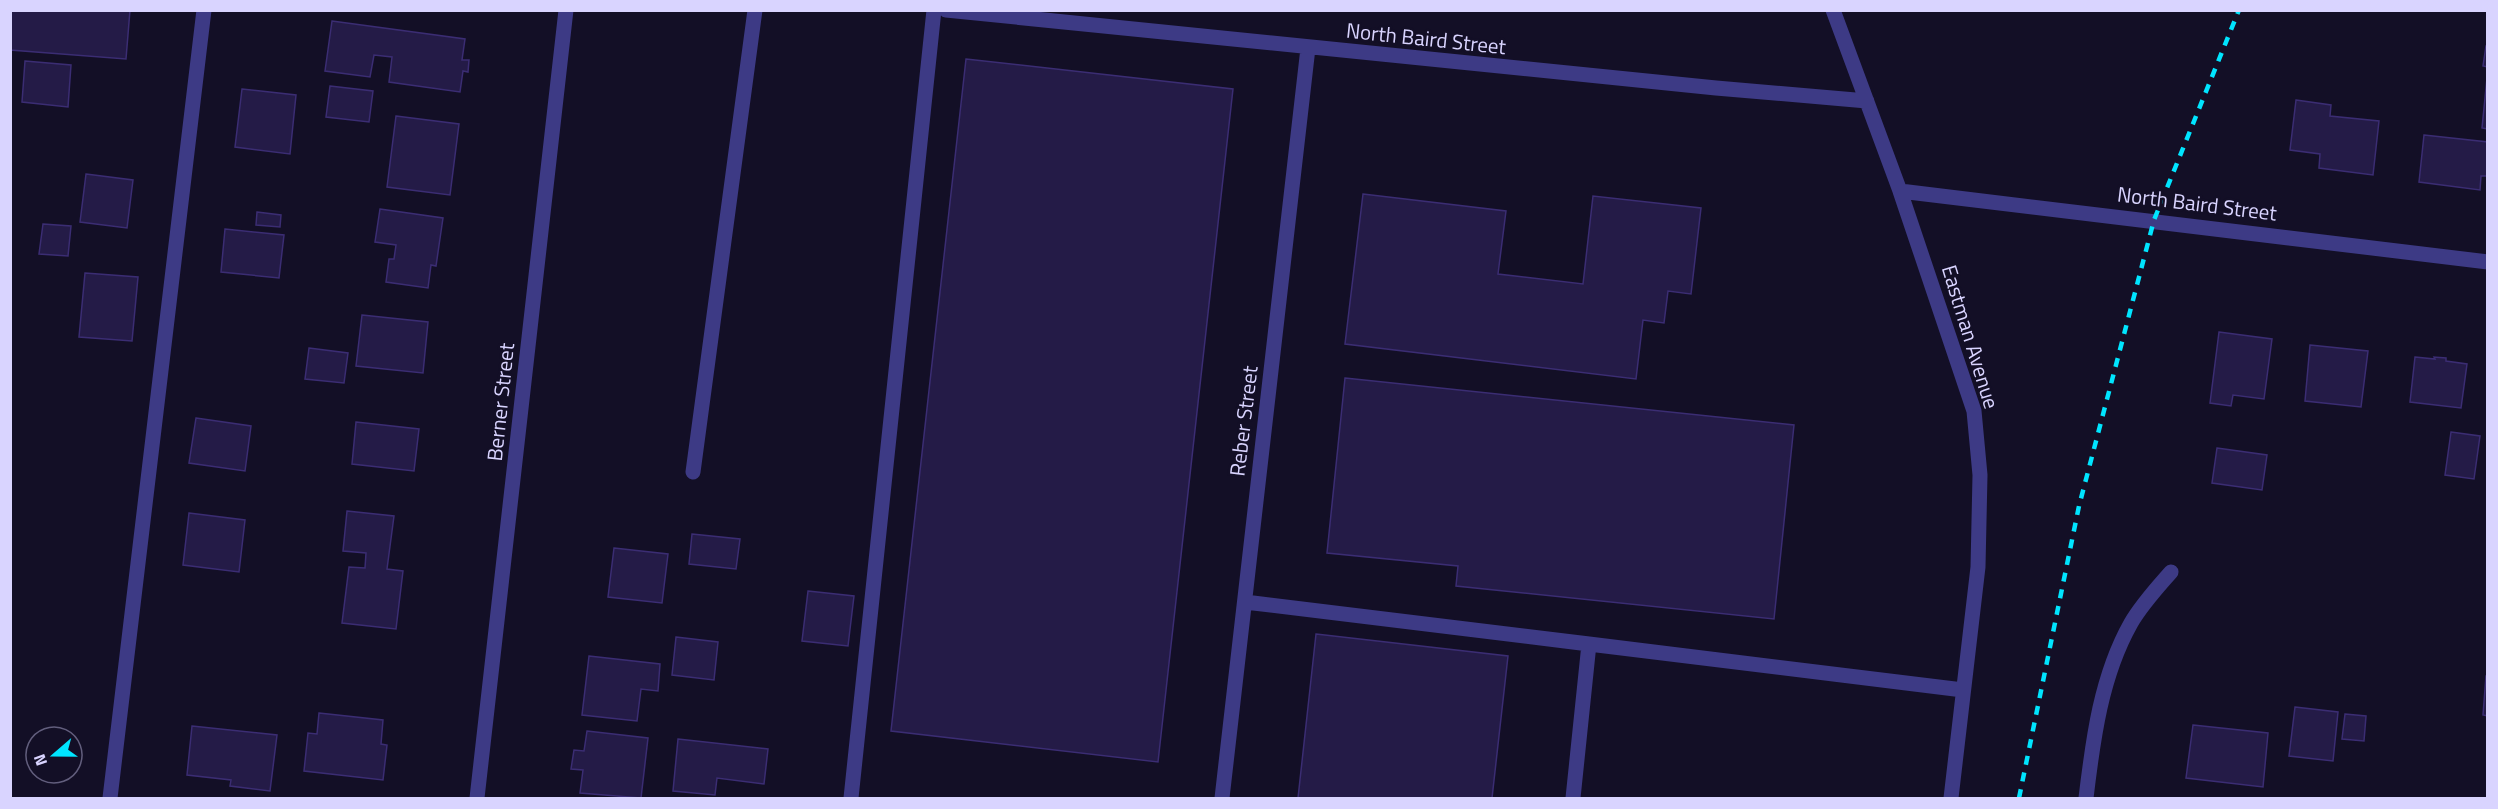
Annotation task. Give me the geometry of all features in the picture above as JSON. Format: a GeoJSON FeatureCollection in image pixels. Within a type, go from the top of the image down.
{"type":"FeatureCollection","features":[{"type":"Feature","properties":{"kind":"street"},"geometry":{"type":"LineString","coordinates":[[110,798],[204,10]]}},
{"type":"Feature","properties":{"kind":"street","name":"Berner Street"},"geometry":{"type":"LineString","coordinates":[[477,798],[566,10]]}},
{"type":"Feature","properties":{"kind":"street"},"geometry":{"type":"LineString","coordinates":[[693,472],[755,10]]}},
{"type":"Feature","properties":{"kind":"street"},"geometry":{"type":"LineString","coordinates":[[851,798],[934,10]]}},
{"type":"Feature","properties":{"kind":"street","name":"North Baird Street"},"geometry":{"type":"LineString","coordinates":[[946,10],[1308,48],[1867,101]]}},
{"type":"Feature","properties":{"kind":"street","name":"Eastman Avenue"},"geometry":{"type":"LineString","coordinates":[[1833,10],[1900,191],[1974,411],[1980,475],[1978,567],[1951,798]]}},
{"type":"Feature","properties":{"kind":"street","name":"Reber Street"},"geometry":{"type":"LineString","coordinates":[[1222,798],[1308,48]]}},
{"type":"Feature","properties":{"kind":"street","name":"North Baird Street"},"geometry":{"type":"LineString","coordinates":[[1900,191],[2487,262]]}},
{"type":"Feature","properties":{"kind":"street"},"geometry":{"type":"LineString","coordinates":[[2086,798],[2093,740],[2112,662],[2131,623],[2149,597],[2171,572]]}},
{"type":"Feature","properties":{"kind":"street"},"geometry":{"type":"LineString","coordinates":[[1245,602],[1963,690]]}},
{"type":"Feature","properties":{"kind":"street"},"geometry":{"type":"LineString","coordinates":[[1573,798],[1589,644]]}},
{"type":"Feature","properties":{"kind":"building"},"geometry":{"type":"Polygon","coordinates":[[[10,10],[130,10],[126,59],[10,50],[10,10]]]}},
{"type":"Feature","properties":{"kind":"building"},"geometry":{"type":"Polygon","coordinates":[[[332,21],[465,39],[462,60],[469,60],[468,72],[463,71],[460,92],[389,82],[392,57],[374,55],[370,77],[325,71],[332,21]]]}},
{"type":"Feature","properties":{"kind":"building"},"geometry":{"type":"Polygon","coordinates":[[[2486,46],[2488,46],[2488,67],[2483,66],[2486,46]]]}},
{"type":"Feature","properties":{"kind":"building"},"geometry":{"type":"Polygon","coordinates":[[[966,59],[1233,89],[1158,762],[891,731],[966,59]]]}},
{"type":"Feature","properties":{"kind":"building"},"geometry":{"type":"Polygon","coordinates":[[[25,61],[71,65],[68,107],[22,102],[25,61]]]}},
{"type":"Feature","properties":{"kind":"building"},"geometry":{"type":"Polygon","coordinates":[[[2488,78],[2488,129],[2482,128],[2488,78]]]}},
{"type":"Feature","properties":{"kind":"building"},"geometry":{"type":"Polygon","coordinates":[[[330,86],[373,91],[369,122],[326,117],[330,86]]]}},
{"type":"Feature","properties":{"kind":"building"},"geometry":{"type":"Polygon","coordinates":[[[242,89],[296,95],[290,154],[235,147],[242,89]]]}},
{"type":"Feature","properties":{"kind":"building"},"geometry":{"type":"Polygon","coordinates":[[[2296,100],[2331,105],[2330,116],[2379,121],[2373,175],[2319,168],[2320,154],[2290,150],[2296,100]]]}},
{"type":"Feature","properties":{"kind":"building"},"geometry":{"type":"Polygon","coordinates":[[[396,116],[459,124],[450,195],[387,187],[396,116]]]}},
{"type":"Feature","properties":{"kind":"building"},"geometry":{"type":"Polygon","coordinates":[[[2424,135],[2488,142],[2488,176],[2481,176],[2480,190],[2419,182],[2424,135]]]}},
{"type":"Feature","properties":{"kind":"building"},"geometry":{"type":"Polygon","coordinates":[[[86,174],[133,180],[127,228],[80,222],[86,174]]]}},
{"type":"Feature","properties":{"kind":"building"},"geometry":{"type":"Polygon","coordinates":[[[1363,194],[1506,211],[1498,274],[1583,284],[1593,196],[1701,208],[1691,294],[1668,291],[1664,323],[1643,320],[1636,379],[1345,344],[1363,194]]]}},
{"type":"Feature","properties":{"kind":"building"},"geometry":{"type":"Polygon","coordinates":[[[380,209],[443,218],[436,266],[431,265],[428,288],[386,282],[389,259],[394,259],[396,245],[375,242],[380,209]]]}},
{"type":"Feature","properties":{"kind":"building"},"geometry":{"type":"Polygon","coordinates":[[[257,212],[281,215],[280,227],[256,225],[257,212]]]}},
{"type":"Feature","properties":{"kind":"building"},"geometry":{"type":"Polygon","coordinates":[[[43,224],[71,226],[68,256],[39,254],[43,224]]]}},
{"type":"Feature","properties":{"kind":"building"},"geometry":{"type":"Polygon","coordinates":[[[225,229],[284,235],[279,278],[221,272],[225,229]]]}},
{"type":"Feature","properties":{"kind":"building"},"geometry":{"type":"Polygon","coordinates":[[[85,273],[138,277],[132,341],[79,337],[85,273]]]}},
{"type":"Feature","properties":{"kind":"building"},"geometry":{"type":"Polygon","coordinates":[[[362,315],[428,322],[423,373],[356,366],[362,315]]]}},
{"type":"Feature","properties":{"kind":"building"},"geometry":{"type":"Polygon","coordinates":[[[2219,332],[2272,339],[2264,399],[2233,395],[2231,406],[2210,403],[2219,332]]]}},
{"type":"Feature","properties":{"kind":"building"},"geometry":{"type":"Polygon","coordinates":[[[2310,345],[2368,351],[2361,407],[2305,401],[2310,345]]]}},
{"type":"Feature","properties":{"kind":"building"},"geometry":{"type":"Polygon","coordinates":[[[309,348],[348,353],[344,383],[305,379],[309,348]]]}},
{"type":"Feature","properties":{"kind":"building"},"geometry":{"type":"Polygon","coordinates":[[[2415,357],[2446,358],[2446,361],[2467,364],[2461,408],[2410,402],[2415,357]]]}},
{"type":"Feature","properties":{"kind":"building"},"geometry":{"type":"Polygon","coordinates":[[[1345,378],[1794,425],[1774,619],[1456,586],[1458,566],[1327,553],[1345,378]]]}},
{"type":"Feature","properties":{"kind":"building"},"geometry":{"type":"Polygon","coordinates":[[[196,418],[251,426],[245,471],[189,463],[196,418]]]}},
{"type":"Feature","properties":{"kind":"building"},"geometry":{"type":"Polygon","coordinates":[[[356,422],[419,429],[414,471],[352,464],[356,422]]]}},
{"type":"Feature","properties":{"kind":"building"},"geometry":{"type":"Polygon","coordinates":[[[2451,432],[2480,436],[2474,479],[2445,475],[2451,432]]]}},
{"type":"Feature","properties":{"kind":"building"},"geometry":{"type":"Polygon","coordinates":[[[2217,448],[2267,455],[2262,490],[2212,483],[2217,448]]]}},
{"type":"Feature","properties":{"kind":"building"},"geometry":{"type":"Polygon","coordinates":[[[347,511],[394,516],[387,569],[403,571],[396,629],[342,623],[349,567],[365,568],[366,553],[343,551],[347,511]]]}},
{"type":"Feature","properties":{"kind":"building"},"geometry":{"type":"Polygon","coordinates":[[[189,513],[245,520],[239,572],[183,565],[189,513]]]}},
{"type":"Feature","properties":{"kind":"building"},"geometry":{"type":"Polygon","coordinates":[[[692,534],[740,539],[736,569],[689,564],[692,534]]]}},
{"type":"Feature","properties":{"kind":"building"},"geometry":{"type":"Polygon","coordinates":[[[614,548],[668,554],[662,603],[608,597],[614,548]]]}},
{"type":"Feature","properties":{"kind":"building"},"geometry":{"type":"Polygon","coordinates":[[[808,591],[854,596],[848,646],[802,641],[808,591]]]}},
{"type":"Feature","properties":{"kind":"building"},"geometry":{"type":"Polygon","coordinates":[[[1316,634],[1508,656],[1492,798],[1298,798],[1316,634]]]}},
{"type":"Feature","properties":{"kind":"building"},"geometry":{"type":"Polygon","coordinates":[[[676,637],[718,642],[714,680],[672,675],[676,637]]]}},
{"type":"Feature","properties":{"kind":"building"},"geometry":{"type":"Polygon","coordinates":[[[589,656],[660,664],[658,691],[641,689],[637,721],[582,715],[589,656]]]}},
{"type":"Feature","properties":{"kind":"building"},"geometry":{"type":"Polygon","coordinates":[[[2486,676],[2488,676],[2488,716],[2483,715],[2486,676]]]}},
{"type":"Feature","properties":{"kind":"building"},"geometry":{"type":"Polygon","coordinates":[[[2295,707],[2338,712],[2333,761],[2289,756],[2295,707]]]}},
{"type":"Feature","properties":{"kind":"building"},"geometry":{"type":"Polygon","coordinates":[[[319,713],[383,720],[381,744],[387,745],[383,780],[304,771],[308,733],[317,734],[319,713]]]}},
{"type":"Feature","properties":{"kind":"building"},"geometry":{"type":"Polygon","coordinates":[[[2345,714],[2366,716],[2364,741],[2342,739],[2345,714]]]}},
{"type":"Feature","properties":{"kind":"building"},"geometry":{"type":"Polygon","coordinates":[[[2193,725],[2268,733],[2263,787],[2186,778],[2193,725]]]}},
{"type":"Feature","properties":{"kind":"building"},"geometry":{"type":"Polygon","coordinates":[[[192,726],[277,735],[270,791],[230,786],[231,780],[187,775],[192,726]]]}},
{"type":"Feature","properties":{"kind":"building"},"geometry":{"type":"Polygon","coordinates":[[[587,731],[648,738],[641,798],[580,793],[583,770],[571,769],[574,750],[584,751],[587,731]]]}},
{"type":"Feature","properties":{"kind":"building"},"geometry":{"type":"Polygon","coordinates":[[[678,739],[768,749],[764,784],[717,778],[715,795],[673,791],[678,739]]]}},
{"type":"Feature","properties":{"kind":"railway"},"geometry":{"type":"LineString","coordinates":[[2019,798],[2079,506],[2154,220],[2239,10]]}}]}
